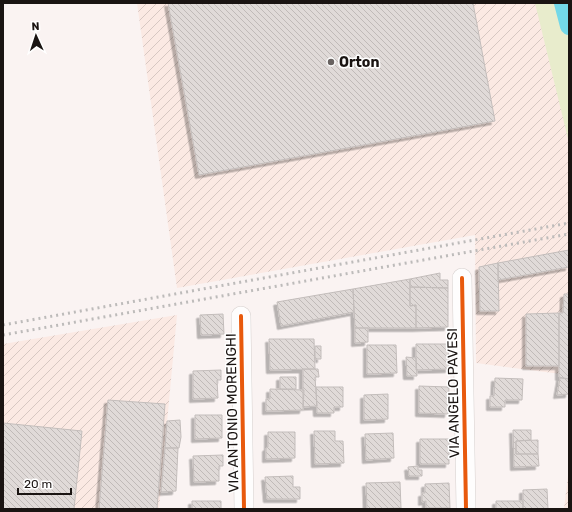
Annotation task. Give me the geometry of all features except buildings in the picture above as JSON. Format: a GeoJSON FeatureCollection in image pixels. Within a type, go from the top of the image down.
{"type":"FeatureCollection","features":[{"type":"Feature","properties":{"kind":"street","name":"VIA ANGELO PAVESI"},"geometry":{"type":"LineString","coordinates":[[462,278],[466,509]]}},
{"type":"Feature","properties":{"kind":"street","name":"VIA ANTONIO MORENGHI"},"geometry":{"type":"LineString","coordinates":[[242,316],[244,509]]}},
{"type":"Feature","properties":{"kind":"shaded area"},"geometry":{"type":"Polygon","coordinates":[[[137,3],[569,3],[569,375],[476,363],[475,235],[177,288],[137,3]]]}},
{"type":"Feature","properties":{"kind":"shaded area"},"geometry":{"type":"Polygon","coordinates":[[[177,315],[159,509],[3,509],[3,344],[177,315]]]}},
{"type":"Feature","properties":{"kind":"shaded area"},"geometry":{"type":"Polygon","coordinates":[[[569,467],[569,509],[564,509],[569,467]]]}},
{"type":"Feature","properties":{"kind":"green space"},"geometry":{"type":"Polygon","coordinates":[[[535,3],[569,3],[569,143],[535,3]]]}},
{"type":"Feature","properties":{"kind":"waterway"},"geometry":{"type":"LineString","coordinates":[[563,3],[569,26]]}},
{"type":"Feature","properties":{"kind":"railway"},"geometry":{"type":"LineString","coordinates":[[3,325],[569,223]]}},
{"type":"Feature","properties":{"kind":"railway"},"geometry":{"type":"LineString","coordinates":[[3,335],[569,234]]}},
{"type":"Feature","properties":{"kind":"cycle path"},"geometry":{"type":"LineString","coordinates":[[462,278],[466,509]]}},
{"type":"Feature","properties":{"kind":"cycle path"},"geometry":{"type":"LineString","coordinates":[[241,316],[244,509]]}},
{"type":"Feature","properties":{"kind":"place","name":"Orton"},"geometry":{"type":"Point","coordinates":[331,62]}}]}
